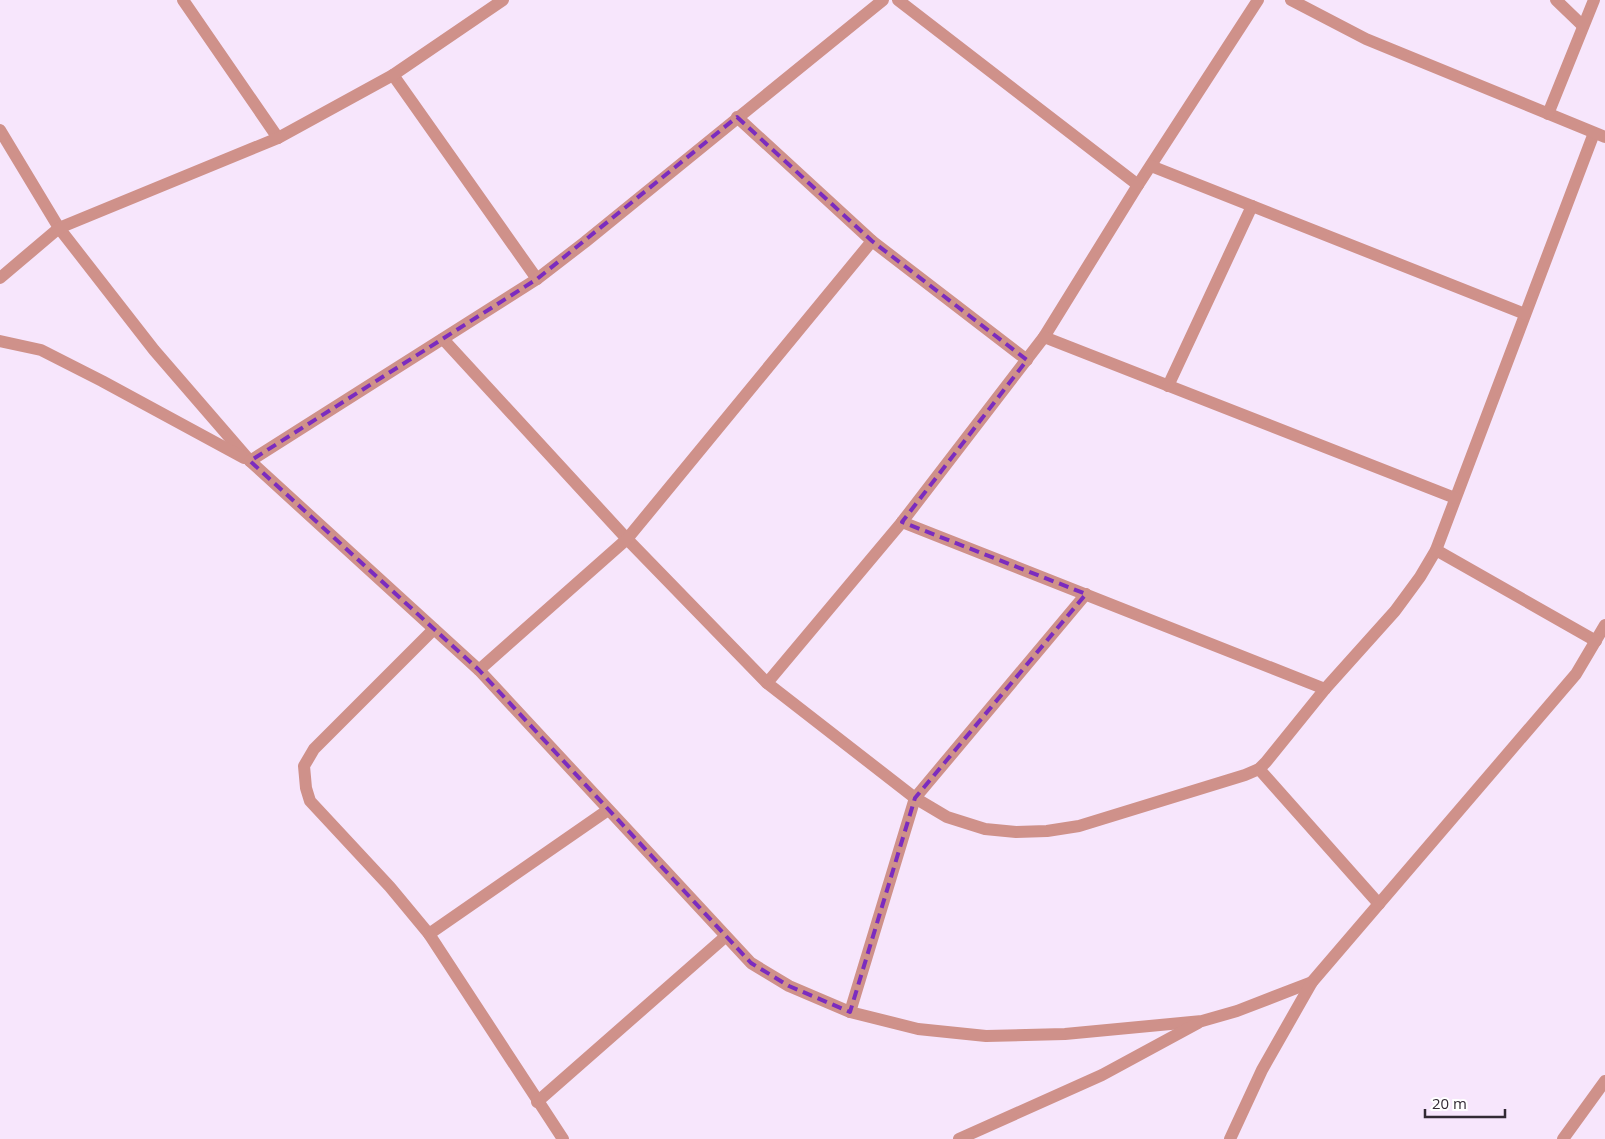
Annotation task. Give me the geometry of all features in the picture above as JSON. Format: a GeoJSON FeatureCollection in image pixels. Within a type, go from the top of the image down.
{"type":"FeatureCollection","features":[{"type":"Feature","properties":{"kind":"street"},"geometry":{"type":"LineString","coordinates":[[183,0],[278,138]]}},
{"type":"Feature","properties":{"kind":"street"},"geometry":{"type":"LineString","coordinates":[[0,278],[58,228],[278,138],[393,75],[503,0]]}},
{"type":"Feature","properties":{"kind":"street"},"geometry":{"type":"LineString","coordinates":[[250,461],[536,279],[585,242],[883,0]]}},
{"type":"Feature","properties":{"kind":"street"},"geometry":{"type":"LineString","coordinates":[[898,0],[1138,185]]}},
{"type":"Feature","properties":{"kind":"street"},"geometry":{"type":"LineString","coordinates":[[767,683],[902,522],[1044,337],[1150,166],[1258,0]]}},
{"type":"Feature","properties":{"kind":"street"},"geometry":{"type":"LineString","coordinates":[[443,339],[627,539],[767,683],[916,798],[947,817],[985,829],[1016,832],[1079,826],[1245,775],[1259,769],[1266,762],[1326,689],[1395,611],[1420,577],[1436,550],[1525,314],[1599,135],[1366,38],[1291,0]]}},
{"type":"Feature","properties":{"kind":"street"},"geometry":{"type":"LineString","coordinates":[[1556,0],[1583,26]]}},
{"type":"Feature","properties":{"kind":"street"},"geometry":{"type":"LineString","coordinates":[[1548,114],[1594,0]]}},
{"type":"Feature","properties":{"kind":"street"},"geometry":{"type":"LineString","coordinates":[[393,75],[536,279]]}},
{"type":"Feature","properties":{"kind":"street"},"geometry":{"type":"LineString","coordinates":[[737,117],[872,241],[1027,360]]}},
{"type":"Feature","properties":{"kind":"street"},"geometry":{"type":"LineString","coordinates":[[0,130],[58,228],[154,350],[250,461],[479,670],[751,963],[789,986],[850,1012],[918,1029],[986,1036],[1064,1034],[1202,1021],[1237,1011],[1312,982]]}},
{"type":"Feature","properties":{"kind":"street"},"geometry":{"type":"LineString","coordinates":[[1150,166],[1525,314]]}},
{"type":"Feature","properties":{"kind":"street"},"geometry":{"type":"LineString","coordinates":[[1168,386],[1252,206]]}},
{"type":"Feature","properties":{"kind":"street"},"geometry":{"type":"LineString","coordinates":[[479,670],[627,539],[872,241]]}},
{"type":"Feature","properties":{"kind":"street"},"geometry":{"type":"LineString","coordinates":[[1044,337],[1455,498]]}},
{"type":"Feature","properties":{"kind":"street"},"geometry":{"type":"LineString","coordinates":[[0,340],[41,350],[250,461]]}},
{"type":"Feature","properties":{"kind":"street"},"geometry":{"type":"LineString","coordinates":[[902,522],[1326,689]]}},
{"type":"Feature","properties":{"kind":"street"},"geometry":{"type":"LineString","coordinates":[[1436,550],[1596,641]]}},
{"type":"Feature","properties":{"kind":"street"},"geometry":{"type":"LineString","coordinates":[[850,1012],[916,798],[1086,594]]}},
{"type":"Feature","properties":{"kind":"street"},"geometry":{"type":"LineString","coordinates":[[1230,1139],[1262,1070],[1312,982],[1576,674],[1605,625]]}},
{"type":"Feature","properties":{"kind":"street"},"geometry":{"type":"LineString","coordinates":[[434,629],[314,749],[304,766],[306,788],[310,801],[390,887],[429,934],[537,1102],[563,1139]]}},
{"type":"Feature","properties":{"kind":"street"},"geometry":{"type":"LineString","coordinates":[[1259,769],[1379,904]]}},
{"type":"Feature","properties":{"kind":"street"},"geometry":{"type":"LineString","coordinates":[[429,934],[608,810]]}},
{"type":"Feature","properties":{"kind":"street"},"geometry":{"type":"LineString","coordinates":[[537,1102],[725,937]]}},
{"type":"Feature","properties":{"kind":"street"},"geometry":{"type":"LineString","coordinates":[[959,1139],[1102,1075],[1202,1021]]}},
{"type":"Feature","properties":{"kind":"street"},"geometry":{"type":"LineString","coordinates":[[1563,1139],[1605,1082]]}},
{"type":"Feature","properties":{"kind":"highlighted area"},"geometry":{"type":"Polygon","coordinates":[[[737,117],[872,241],[1027,360],[902,522],[1086,594],[915,798],[850,1012],[789,986],[751,963],[479,670],[250,461],[537,279],[737,117]]]}}]}
